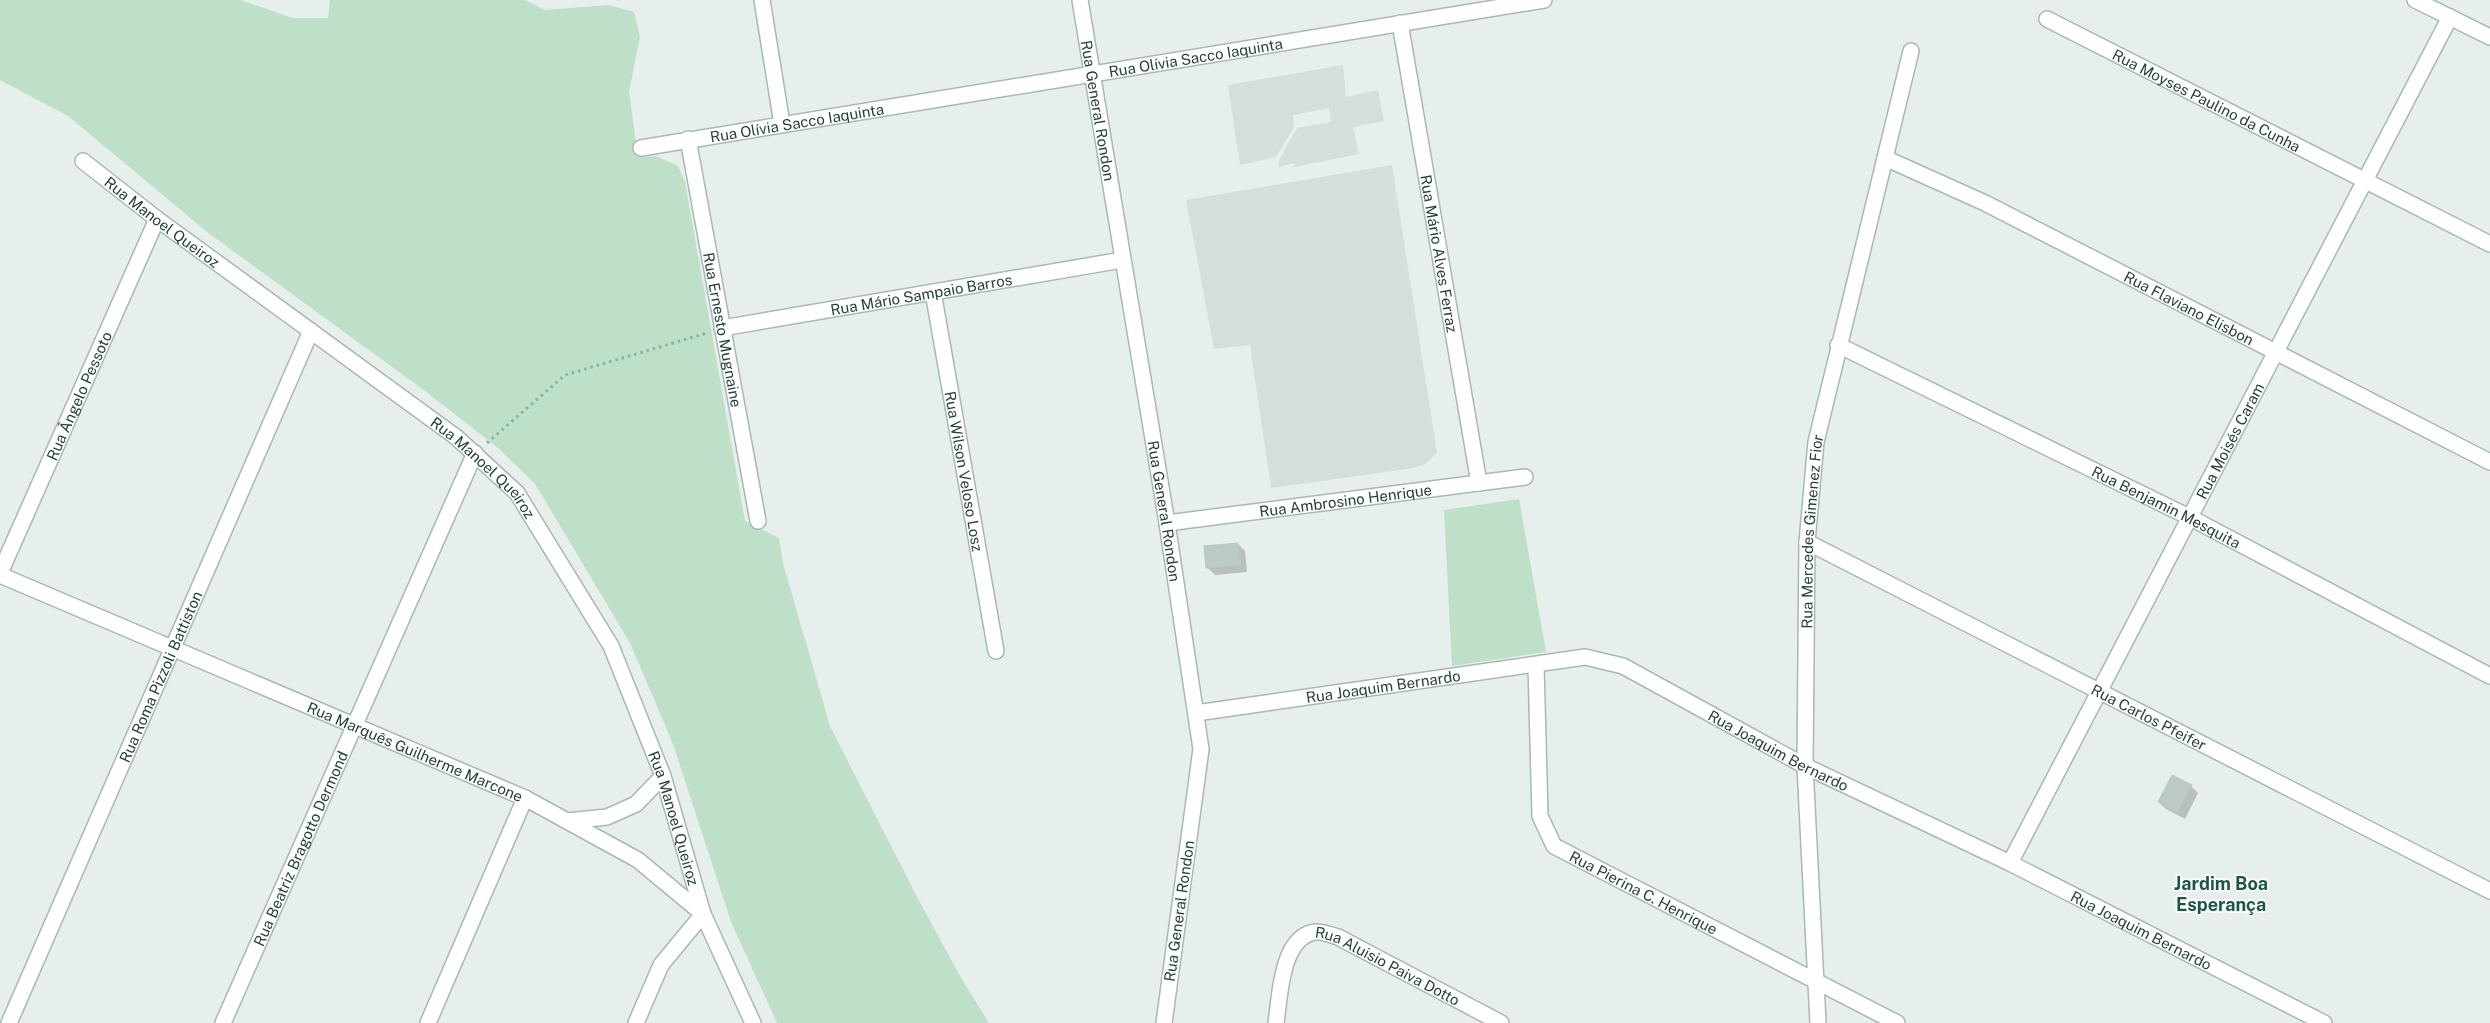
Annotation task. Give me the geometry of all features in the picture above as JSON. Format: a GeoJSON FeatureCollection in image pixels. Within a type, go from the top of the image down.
{"type":"FeatureCollection","features":[{"type":"Feature","properties":{"kind":"street"},"geometry":{"type":"LineString","coordinates":[[762,0],[782,124]]}},
{"type":"Feature","properties":{"kind":"street","name":"Rua General Rondon"},"geometry":{"type":"LineString","coordinates":[[1080,0],[1167,523],[1201,749],[1164,1023]]}},
{"type":"Feature","properties":{"kind":"street","name":"Rua Olívia Sacco Iaquinta"},"geometry":{"type":"LineString","coordinates":[[641,148],[1544,0]]}},
{"type":"Feature","properties":{"kind":"street"},"geometry":{"type":"LineString","coordinates":[[2415,0],[2490,37]]}},
{"type":"Feature","properties":{"kind":"street","name":"Rua Moisés Caram"},"geometry":{"type":"LineString","coordinates":[[2010,863],[2450,17]]}},
{"type":"Feature","properties":{"kind":"street","name":"Rua Moyses Paulino da Cunha"},"geometry":{"type":"LineString","coordinates":[[2047,20],[2365,179],[2490,244]]}},
{"type":"Feature","properties":{"kind":"street","name":"Rua Mário Alves Ferraz"},"geometry":{"type":"LineString","coordinates":[[1400,24],[1478,483]]}},
{"type":"Feature","properties":{"kind":"street","name":"Rua Mercedes Gimenez Fior"},"geometry":{"type":"LineString","coordinates":[[1818,1023],[1805,766],[1807,542],[1816,442],[1838,345],[1911,51]]}},
{"type":"Feature","properties":{"kind":"street","name":"Rua Ernesto Mugnaine"},"geometry":{"type":"LineString","coordinates":[[688,139],[758,521]]}},
{"type":"Feature","properties":{"kind":"street","name":"Rua Flaviano Elisbon"},"geometry":{"type":"LineString","coordinates":[[1885,158],[1985,203],[2490,462]]}},
{"type":"Feature","properties":{"kind":"street","name":"Rua Manoel Queiroz"},"geometry":{"type":"LineString","coordinates":[[83,161],[157,219],[456,437],[517,493],[611,646],[663,776],[703,914]]}},
{"type":"Feature","properties":{"kind":"street","name":"Rua Ângelo Pessoto"},"geometry":{"type":"LineString","coordinates":[[0,574],[157,219]]}},
{"type":"Feature","properties":{"kind":"street","name":"Rua Mário Sampaio Barros"},"geometry":{"type":"LineString","coordinates":[[722,328],[1122,260]]}},
{"type":"Feature","properties":{"kind":"street","name":"Rua Wilson Veloso Losz"},"geometry":{"type":"LineString","coordinates":[[934,292],[996,651]]}},
{"type":"Feature","properties":{"kind":"street","name":"Rua Roma Pizzoli Battiston"},"geometry":{"type":"LineString","coordinates":[[9,1023],[311,331]]}},
{"type":"Feature","properties":{"kind":"street","name":"Rua Benjamin Mesquita"},"geometry":{"type":"LineString","coordinates":[[1838,345],[2189,517],[2490,676]]}},
{"type":"Feature","properties":{"kind":"street","name":"Rua Beatriz Bragotto Dermond"},"geometry":{"type":"LineString","coordinates":[[223,1023],[474,453]]}},
{"type":"Feature","properties":{"kind":"street","name":"Rua Ambrosino Henrique"},"geometry":{"type":"LineString","coordinates":[[1167,523],[1525,477]]}},
{"type":"Feature","properties":{"kind":"street","name":"Rua Carlos Pfeifer"},"geometry":{"type":"LineString","coordinates":[[1807,542],[2490,892]]}},
{"type":"Feature","properties":{"kind":"street","name":"Rua Marquês Guilherme Marcone"},"geometry":{"type":"LineString","coordinates":[[0,574],[525,798],[638,860],[703,914],[753,1023]]}},
{"type":"Feature","properties":{"kind":"street","name":"Rua Joaquim Bernardo"},"geometry":{"type":"LineString","coordinates":[[1196,713],[1585,657],[1623,666],[1805,766],[2010,863],[2324,1023]]}},
{"type":"Feature","properties":{"kind":"street","name":"Rua Pierina C. Henrique"},"geometry":{"type":"LineString","coordinates":[[1536,665],[1540,816],[1554,846],[1896,1023]]}},
{"type":"Feature","properties":{"kind":"street"},"geometry":{"type":"LineString","coordinates":[[567,821],[607,817],[636,804],[663,776]]}},
{"type":"Feature","properties":{"kind":"street"},"geometry":{"type":"LineString","coordinates":[[428,1023],[525,798]]}},
{"type":"Feature","properties":{"kind":"street"},"geometry":{"type":"LineString","coordinates":[[636,1023],[661,965],[703,914]]}},
{"type":"Feature","properties":{"kind":"street","name":"Rua Aluisio Paiva Dotto"},"geometry":{"type":"LineString","coordinates":[[1276,1023],[1288,956],[1297,940],[1315,932],[1338,937],[1501,1023]]}},
{"type":"Feature","properties":{"kind":"path"},"geometry":{"type":"LineString","coordinates":[[474,453],[565,375],[722,328]]}},
{"type":"Feature","properties":{"kind":"shaded area"},"geometry":{"type":"Polygon","coordinates":[[[1343,65],[1346,97],[1378,90],[1384,121],[1353,127],[1359,154],[1295,167],[1294,163],[1279,167],[1279,160],[1297,128],[1331,122],[1329,108],[1293,115],[1294,127],[1276,157],[1240,165],[1228,85],[1343,65]]]}},
{"type":"Feature","properties":{"kind":"shaded area"},"geometry":{"type":"Polygon","coordinates":[[[1392,165],[1437,453],[1425,464],[1414,468],[1271,488],[1250,345],[1214,349],[1186,200],[1392,165]]]}},
{"type":"Feature","properties":{"kind":"green space"},"geometry":{"type":"Polygon","coordinates":[[[0,0],[241,0],[292,18],[328,18],[330,0],[525,0],[545,10],[608,5],[634,12],[640,37],[629,91],[638,157],[656,156],[678,166],[685,182],[745,521],[779,538],[783,563],[830,726],[917,897],[960,976],[989,1023],[777,1023],[731,922],[673,744],[630,643],[535,484],[498,448],[425,391],[207,232],[68,116],[0,80],[0,0]]]}},
{"type":"Feature","properties":{"kind":"green space"},"geometry":{"type":"Polygon","coordinates":[[[1519,499],[1546,652],[1452,666],[1444,510],[1519,499]]]}},
{"type":"Feature","properties":{"kind":"building"},"geometry":{"type":"Polygon","coordinates":[[[1238,543],[1241,565],[1206,568],[1204,546],[1238,543]]]}},
{"type":"Feature","properties":{"kind":"building"},"geometry":{"type":"Polygon","coordinates":[[[2172,775],[2192,785],[2177,813],[2158,802],[2172,775]]]}},
{"type":"Feature","properties":{"kind":"district","name":"Jardim Boa Esperança"},"geometry":{"type":"Point","coordinates":[2221,893]}}]}
